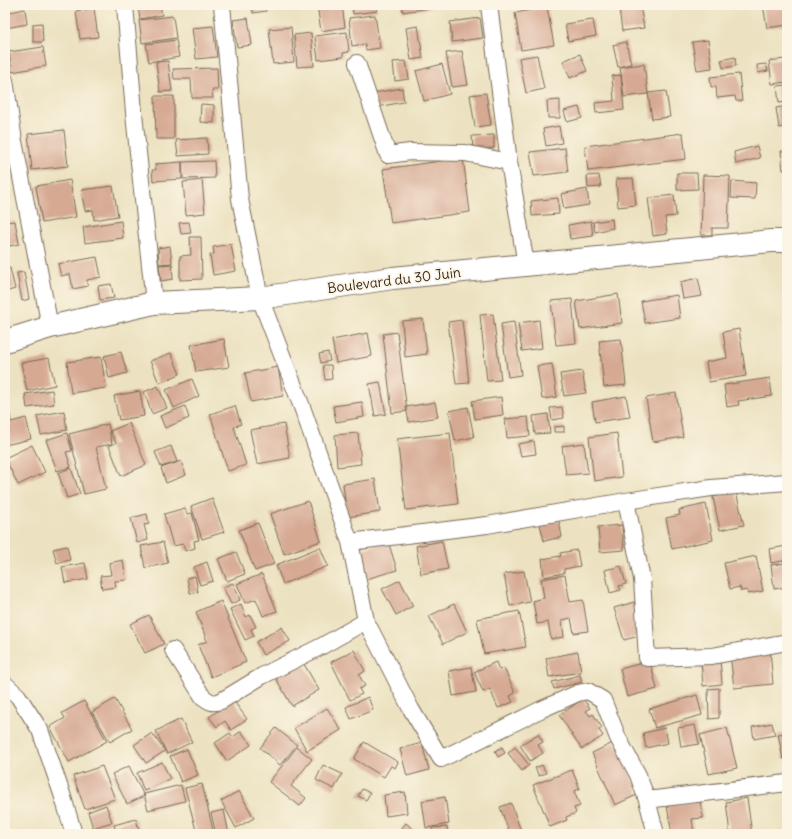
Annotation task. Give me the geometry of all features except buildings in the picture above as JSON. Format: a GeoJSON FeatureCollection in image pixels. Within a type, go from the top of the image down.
{"type":"FeatureCollection","features":[{"type":"Feature","properties":{"kind":"street"},"geometry":{"type":"LineString","coordinates":[[124,5],[154,304]]}},
{"type":"Feature","properties":{"kind":"street"},"geometry":{"type":"LineString","coordinates":[[222,5],[240,199],[260,298],[302,407],[350,542],[366,621],[411,709],[441,759],[540,710],[578,693],[588,691],[603,700],[618,738],[638,775],[647,800],[656,834]]}},
{"type":"Feature","properties":{"kind":"street"},"geometry":{"type":"LineString","coordinates":[[489,5],[509,162],[526,265]]}},
{"type":"Feature","properties":{"kind":"street"},"geometry":{"type":"LineString","coordinates":[[358,63],[388,156],[410,152],[465,153],[509,162]]}},
{"type":"Feature","properties":{"kind":"street"},"geometry":{"type":"LineString","coordinates":[[5,80],[16,149],[50,327]]}},
{"type":"Feature","properties":{"kind":"street","name":"Boulevard du 30 Juin"},"geometry":{"type":"LineString","coordinates":[[5,341],[50,327],[154,304],[260,298],[393,278],[764,241],[787,241]]}},
{"type":"Feature","properties":{"kind":"street"},"geometry":{"type":"LineString","coordinates":[[350,542],[487,525],[711,488],[787,482]]}},
{"type":"Feature","properties":{"kind":"street"},"geometry":{"type":"LineString","coordinates":[[626,501],[642,579],[648,658],[712,656],[787,642]]}},
{"type":"Feature","properties":{"kind":"street"},"geometry":{"type":"LineString","coordinates":[[173,650],[203,697],[216,703],[262,676],[322,646],[366,621]]}},
{"type":"Feature","properties":{"kind":"street"},"geometry":{"type":"LineString","coordinates":[[5,684],[18,696],[40,730],[74,834]]}},
{"type":"Feature","properties":{"kind":"street"},"geometry":{"type":"LineString","coordinates":[[647,800],[787,783]]}}]}
